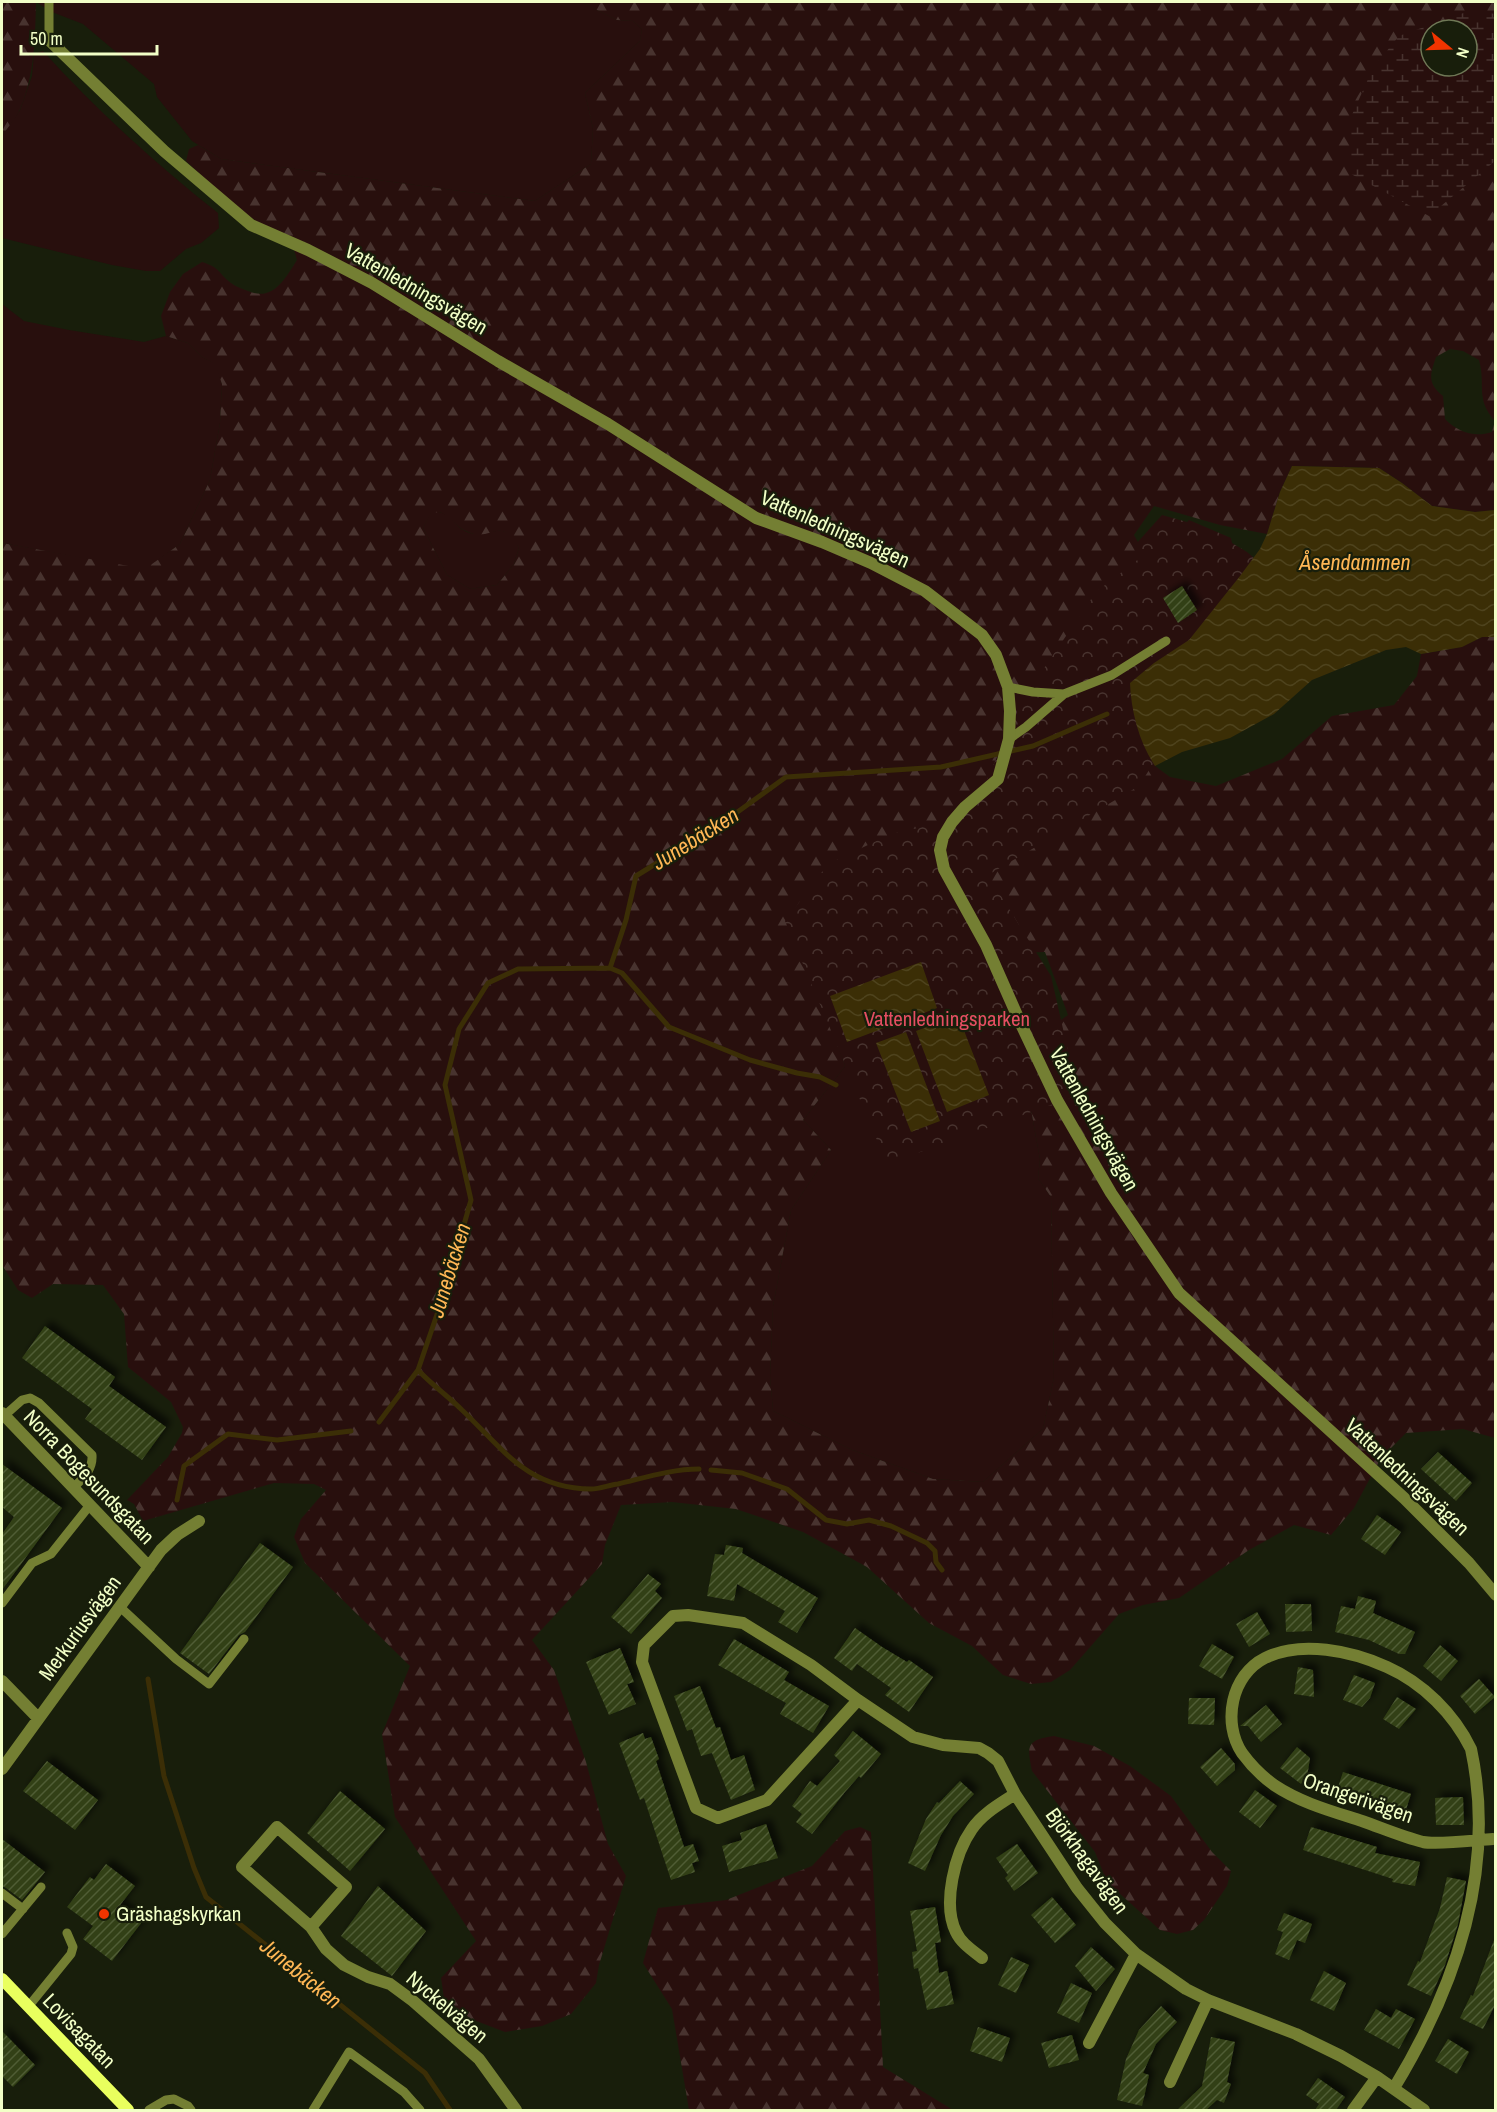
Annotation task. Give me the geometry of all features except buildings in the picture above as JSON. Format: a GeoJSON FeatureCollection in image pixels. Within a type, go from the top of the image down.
{"type":"FeatureCollection","features":[{"type":"Feature","properties":{"kind":"street","name":"Vattenledningsvägen"},"geometry":{"type":"LineString","coordinates":[[49,40],[164,151],[251,225],[308,250],[372,283],[498,362],[608,424],[756,518],[871,562],[925,591],[982,635],[996,655],[1008,687],[1009,739],[998,779],[951,822],[943,837],[940,850],[944,869],[986,945],[1058,1100],[1111,1193],[1179,1293],[1404,1498],[1469,1563],[1496,1595]]}},
{"type":"Feature","properties":{"kind":"street","name":"Norra Bogesundsgatan"},"geometry":{"type":"LineString","coordinates":[[3,1414],[149,1567]]}},
{"type":"Feature","properties":{"kind":"street","name":"Merkuriusvägen"},"geometry":{"type":"LineString","coordinates":[[2,1769],[161,1550],[177,1535],[199,1521]]}},
{"type":"Feature","properties":{"kind":"street","name":"Björkhagavägen"},"geometry":{"type":"LineString","coordinates":[[858,1700],[767,1800],[718,1818],[696,1808],[642,1662],[644,1645],[673,1616],[688,1615],[743,1623],[811,1665],[913,1737],[944,1745],[979,1748],[988,1753],[998,1761],[1016,1794],[1077,1888],[1105,1923],[1136,1954],[1186,1989],[1208,2000],[1296,2034],[1341,2056],[1394,2088],[1424,2110]]}},
{"type":"Feature","properties":{"kind":"street","name":"Orangerivägen"},"geometry":{"type":"LineString","coordinates":[[1490,1802],[1480,1767],[1466,1738],[1448,1713],[1425,1691],[1397,1672],[1378,1663],[1341,1653],[1310,1649],[1287,1652],[1265,1658],[1249,1669],[1238,1686],[1231,1707],[1233,1731],[1242,1753],[1268,1781],[1293,1798],[1426,1842],[1493,1835],[1493,1855]]}},
{"type":"Feature","properties":{"kind":"street"},"geometry":{"type":"LineString","coordinates":[[2,1682],[38,1718]]}},
{"type":"Feature","properties":{"kind":"street"},"geometry":{"type":"LineString","coordinates":[[982,1958],[963,1943],[955,1931],[951,1917],[954,1868],[971,1830],[987,1812],[1016,1794]]}},
{"type":"Feature","properties":{"kind":"street","name":"Nyckelvägen"},"geometry":{"type":"LineString","coordinates":[[311,1927],[346,1887],[277,1827],[242,1867],[311,1927],[326,1949],[344,1965],[368,1977],[390,1984],[413,2001],[479,2059],[516,2110]]}},
{"type":"Feature","properties":{"kind":"street"},"geometry":{"type":"LineString","coordinates":[[1394,2088],[1443,2006],[1464,1963],[1480,1922]]}},
{"type":"Feature","properties":{"kind":"street"},"geometry":{"type":"LineString","coordinates":[[1089,2043],[1136,1954]]}},
{"type":"Feature","properties":{"kind":"street","name":"Lovisagatan"},"geometry":{"type":"LineString","coordinates":[[2,1979],[128,2110]]}},
{"type":"Feature","properties":{"kind":"street"},"geometry":{"type":"LineString","coordinates":[[1170,2082],[1208,2000]]}},
{"type":"Feature","properties":{"kind":"street"},"geometry":{"type":"LineString","coordinates":[[1353,2110],[1377,2077]]}},
{"type":"Feature","properties":{"kind":"lane","name":"Vattenledningsvägen"},"geometry":{"type":"LineString","coordinates":[[49,2],[49,40]]}},
{"type":"Feature","properties":{"kind":"lane"},"geometry":{"type":"LineString","coordinates":[[1009,739],[1064,694],[1112,675],[1166,641]]}},
{"type":"Feature","properties":{"kind":"lane"},"geometry":{"type":"LineString","coordinates":[[1008,687],[1033,692],[1064,694]]}},
{"type":"Feature","properties":{"kind":"lane"},"geometry":{"type":"LineString","coordinates":[[3,1414],[22,1400],[30,1398],[39,1403],[92,1455],[93,1464],[74,1488]]}},
{"type":"Feature","properties":{"kind":"lane"},"geometry":{"type":"LineString","coordinates":[[2,1603],[32,1563],[51,1554],[90,1505]]}},
{"type":"Feature","properties":{"kind":"lane"},"geometry":{"type":"LineString","coordinates":[[120,1607],[176,1659],[203,1681],[209,1683],[244,1639]]}},
{"type":"Feature","properties":{"kind":"lane"},"geometry":{"type":"LineString","coordinates":[[2,1935],[41,1887]]}},
{"type":"Feature","properties":{"kind":"lane"},"geometry":{"type":"LineString","coordinates":[[2,1893],[23,1909]]}},
{"type":"Feature","properties":{"kind":"lane"},"geometry":{"type":"LineString","coordinates":[[28,2007],[71,1954],[73,1947],[67,1933]]}},
{"type":"Feature","properties":{"kind":"lane"},"geometry":{"type":"LineString","coordinates":[[313,2110],[349,2052],[404,2092],[420,2110]]}},
{"type":"Feature","properties":{"kind":"lane"},"geometry":{"type":"LineString","coordinates":[[149,2110],[174,2098],[191,2110]]}},
{"type":"Feature","properties":{"kind":"green space"},"geometry":{"type":"Polygon","coordinates":[[[2,2],[36,2],[29,83],[18,112],[2,136],[2,2]]]}},
{"type":"Feature","properties":{"kind":"green space"},"geometry":{"type":"Polygon","coordinates":[[[36,2],[581,2],[617,20],[633,21],[642,29],[640,41],[585,93],[593,128],[591,164],[535,201],[221,159],[192,141],[157,97],[154,84],[83,24],[52,12],[36,2]]]}},
{"type":"Feature","properties":{"kind":"green space"},"geometry":{"type":"Polygon","coordinates":[[[581,2],[1495,2],[1495,421],[1495,510],[1475,512],[1432,506],[1379,468],[1292,466],[1280,492],[1267,534],[1220,525],[1154,506],[1134,535],[1148,560],[1155,766],[1170,777],[1216,786],[1282,759],[1332,716],[1394,705],[1417,676],[1421,654],[1461,647],[1482,637],[1495,637],[1495,1438],[1463,1429],[1406,1433],[1381,1458],[1354,1508],[1331,1535],[1294,1525],[1249,1550],[1179,1598],[1143,1605],[1119,1614],[1070,1670],[1051,1682],[1031,1684],[1003,1675],[972,1646],[929,1623],[867,1567],[803,1532],[736,1509],[672,1502],[621,1505],[605,1545],[602,1564],[532,1640],[554,1670],[586,1762],[608,1844],[626,1876],[599,1965],[596,1983],[571,2014],[542,2026],[505,2032],[471,2019],[444,1998],[441,1978],[476,1941],[395,1817],[382,1734],[410,1666],[305,1563],[294,1537],[301,1519],[326,1490],[314,1484],[274,1483],[143,1521],[134,1504],[127,1500],[168,1457],[183,1427],[171,1402],[128,1367],[124,1314],[103,1285],[53,1284],[32,1298],[18,1290],[2,1265],[2,543],[145,569],[180,544],[210,480],[220,423],[222,384],[215,364],[201,356],[188,343],[166,336],[161,316],[170,292],[183,274],[202,262],[216,268],[237,287],[257,294],[265,293],[283,281],[297,260],[290,236],[257,222],[222,195],[186,161],[189,149],[198,145],[221,159],[535,201],[591,164],[593,128],[585,93],[640,41],[642,29],[633,21],[617,20],[581,2]],[[1450,349],[1436,357],[1431,378],[1434,387],[1443,396],[1445,419],[1467,433],[1492,432],[1495,421],[1483,399],[1479,360],[1463,351],[1450,349]],[[440,512],[431,513],[423,528],[447,575],[470,589],[497,585],[514,564],[519,548],[512,538],[506,532],[500,531],[475,534],[462,529],[440,512]],[[1045,952],[1008,953],[1047,1030],[1068,1015],[1045,952]],[[812,970],[845,1066],[803,1120],[831,1150],[791,1210],[773,1306],[770,1376],[773,1411],[852,1450],[933,1479],[983,1482],[1043,1429],[1054,1378],[1051,1197],[1038,1178],[1040,1159],[1030,1104],[812,970]]]}},
{"type":"Feature","properties":{"kind":"green space"},"geometry":{"type":"Polygon","coordinates":[[[1472,10],[1495,14],[1495,161],[1429,216],[1351,174],[1351,117],[1373,68],[1399,36],[1419,29],[1419,78],[1479,78],[1479,18],[1450,18],[1472,10]]]}},
{"type":"Feature","properties":{"kind":"green space"},"geometry":{"type":"Polygon","coordinates":[[[43,51],[127,136],[218,213],[219,228],[201,243],[186,249],[160,271],[112,265],[2,238],[2,136],[20,110],[32,76],[34,54],[43,51]]]}},
{"type":"Feature","properties":{"kind":"green space"},"geometry":{"type":"Polygon","coordinates":[[[2,304],[24,321],[69,330],[144,342],[166,336],[188,343],[201,356],[216,364],[222,384],[220,423],[210,480],[180,544],[145,570],[2,543],[2,304]]]}},
{"type":"Feature","properties":{"kind":"green space"},"geometry":{"type":"Polygon","coordinates":[[[431,512],[443,513],[467,532],[478,534],[503,531],[515,539],[519,548],[514,564],[497,585],[470,589],[447,575],[423,528],[431,512]]]}},
{"type":"Feature","properties":{"kind":"green space","name":"Vattenledningsparken"},"geometry":{"type":"Polygon","coordinates":[[[1162,515],[1187,522],[1189,520],[1231,538],[1232,543],[1247,552],[1273,574],[1139,786],[988,875],[1051,976],[1078,1095],[887,1164],[785,921],[828,864],[891,834],[949,821],[962,801],[984,786],[1023,699],[1096,592],[1140,558],[1135,545],[1162,515]]]}},
{"type":"Feature","properties":{"kind":"green space"},"geometry":{"type":"Polygon","coordinates":[[[811,970],[1030,1104],[1040,1159],[1038,1178],[1051,1197],[1054,1378],[1043,1429],[983,1482],[933,1479],[852,1450],[773,1411],[770,1376],[773,1306],[791,1210],[831,1150],[803,1120],[845,1066],[811,970]]]}},
{"type":"Feature","properties":{"kind":"green space"},"geometry":{"type":"Polygon","coordinates":[[[1054,1736],[1094,1746],[1130,1766],[1171,1796],[1212,1852],[1231,1871],[1227,1886],[1204,1920],[1193,1930],[1177,1934],[1160,1930],[1107,1882],[1095,1852],[1032,1771],[1029,1750],[1033,1742],[1054,1736]]]}},
{"type":"Feature","properties":{"kind":"green space"},"geometry":{"type":"Polygon","coordinates":[[[860,1827],[871,1832],[883,2067],[953,2110],[689,2110],[672,2009],[643,1963],[658,1908],[726,1900],[812,1866],[845,1831],[860,1827]]]}},
{"type":"Feature","properties":{"kind":"water","name":"Åsendammen"},"geometry":{"type":"Polygon","coordinates":[[[1292,466],[1379,468],[1432,506],[1475,512],[1495,510],[1495,637],[1482,637],[1462,647],[1421,654],[1406,647],[1386,650],[1312,680],[1274,714],[1230,738],[1182,752],[1155,766],[1144,747],[1137,726],[1130,683],[1154,663],[1189,640],[1240,576],[1260,549],[1280,492],[1292,466]]]}},
{"type":"Feature","properties":{"kind":"water"},"geometry":{"type":"Polygon","coordinates":[[[921,962],[937,1008],[847,1042],[830,996],[921,962]]]}},
{"type":"Feature","properties":{"kind":"water"},"geometry":{"type":"Polygon","coordinates":[[[958,1015],[989,1095],[947,1112],[916,1031],[958,1015]]]}},
{"type":"Feature","properties":{"kind":"water"},"geometry":{"type":"Polygon","coordinates":[[[906,1032],[940,1121],[911,1132],[876,1043],[906,1032]]]}},
{"type":"Feature","properties":{"kind":"waterway","name":"Junebäcken"},"geometry":{"type":"LineString","coordinates":[[379,1422],[418,1370],[446,1288],[471,1200],[445,1085],[459,1029],[488,983],[518,969],[610,968],[626,920],[636,876],[725,821],[786,777],[941,767],[1033,746],[1107,714]]}},
{"type":"Feature","properties":{"kind":"waterway"},"geometry":{"type":"LineString","coordinates":[[610,968],[622,973],[669,1027],[750,1060],[820,1077],[836,1085]]}},
{"type":"Feature","properties":{"kind":"waterway"},"geometry":{"type":"LineString","coordinates":[[418,1370],[518,1464],[550,1482],[569,1487],[594,1489],[668,1472],[699,1469]]}},
{"type":"Feature","properties":{"kind":"waterway","name":"Junebäcken"},"geometry":{"type":"LineString","coordinates":[[177,1500],[184,1466],[228,1434],[277,1440],[351,1431]]}},
{"type":"Feature","properties":{"kind":"waterway"},"geometry":{"type":"LineString","coordinates":[[711,1470],[742,1473],[787,1489],[826,1520],[847,1524],[869,1520],[891,1526],[927,1543],[935,1551],[936,1562],[942,1570]]}},
{"type":"Feature","properties":{"kind":"waterway","name":"Junebäcken"},"geometry":{"type":"LineString","coordinates":[[148,1679],[164,1776],[194,1868],[206,1897],[425,2073],[450,2110]]}},
{"type":"Feature","properties":{"kind":"place","name":"Gräshagskyrkan"},"geometry":{"type":"Point","coordinates":[104,1914]}}]}
